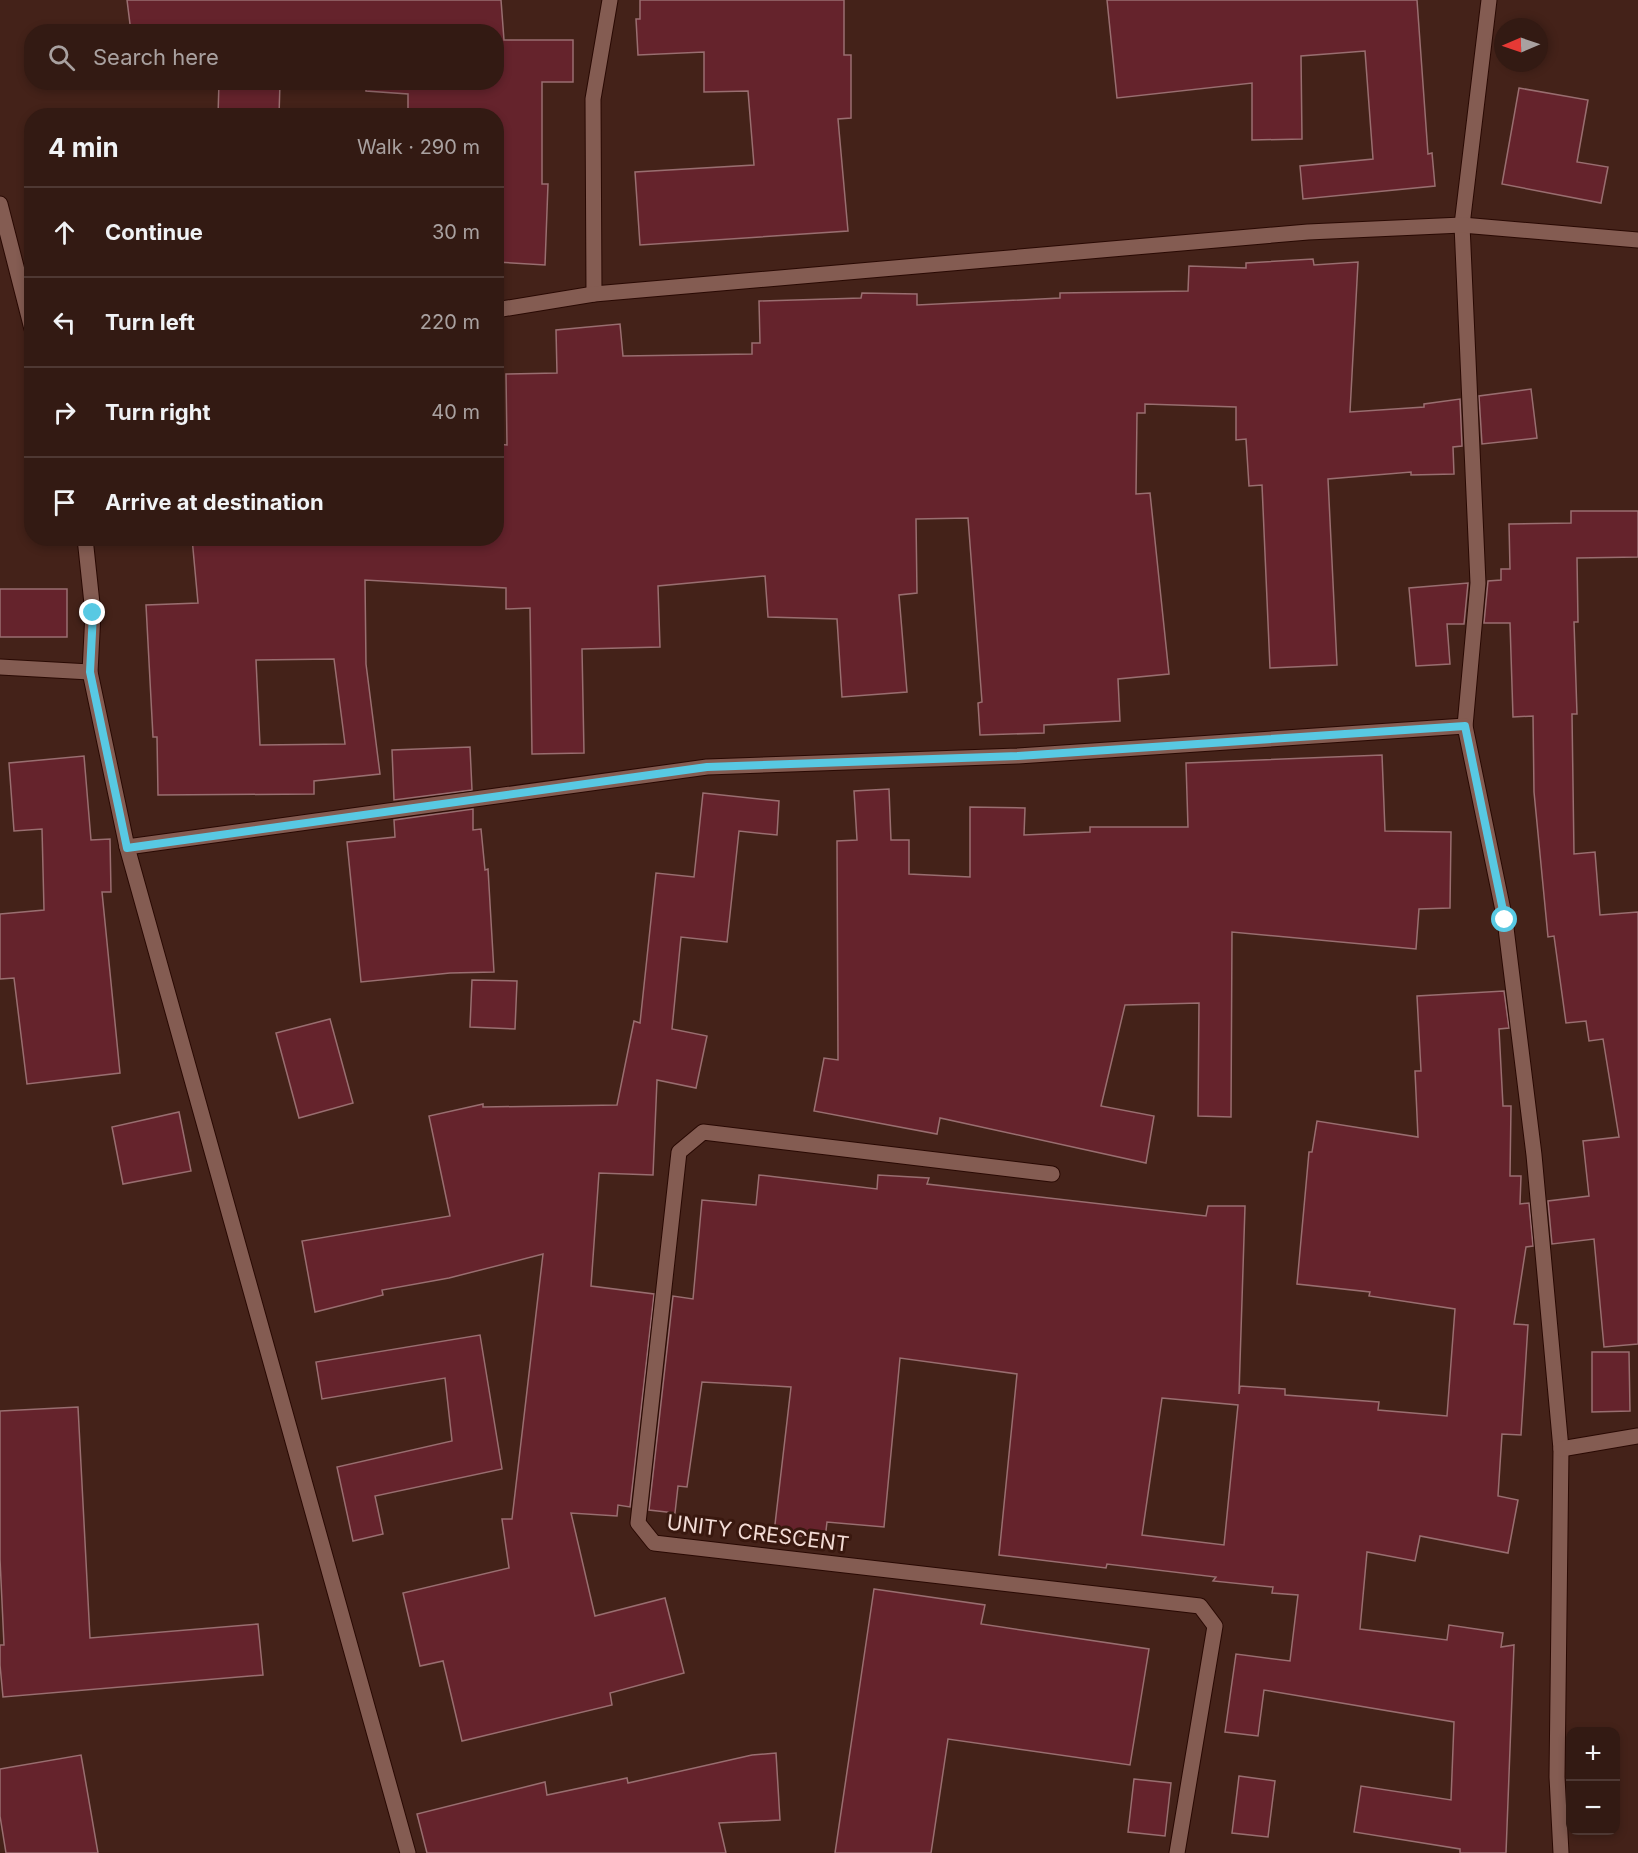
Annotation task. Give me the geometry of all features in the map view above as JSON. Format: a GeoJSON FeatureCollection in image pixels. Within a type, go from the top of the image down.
{"type":"FeatureCollection","features":[{"type":"Feature","properties":{"kind":"street"},"geometry":{"type":"LineString","coordinates":[[594,294],[593,99],[610,0]]}},
{"type":"Feature","properties":{"kind":"street"},"geometry":{"type":"LineString","coordinates":[[1489,0],[1462,225],[1478,583],[1465,726],[1505,920],[1534,1155],[1561,1449],[1557,1777],[1561,1853]]}},
{"type":"Feature","properties":{"kind":"street"},"geometry":{"type":"LineString","coordinates":[[0,204],[24,298]]}},
{"type":"Feature","properties":{"kind":"street"},"geometry":{"type":"LineString","coordinates":[[504,309],[594,294],[1296,233],[1462,225],[1638,240]]}},
{"type":"Feature","properties":{"kind":"street"},"geometry":{"type":"LineString","coordinates":[[86,546],[93,613],[90,672],[127,848],[408,1853]]}},
{"type":"Feature","properties":{"kind":"street"},"geometry":{"type":"LineString","coordinates":[[0,668],[90,672]]}},
{"type":"Feature","properties":{"kind":"street"},"geometry":{"type":"LineString","coordinates":[[127,848],[707,767],[1018,756],[1465,726]]}},
{"type":"Feature","properties":{"kind":"street","name":"UNITY CRESCENT"},"geometry":{"type":"LineString","coordinates":[[1052,1174],[703,1132],[687,1145],[679,1152],[638,1523],[654,1543],[1200,1606],[1215,1626],[1177,1853]]}},
{"type":"Feature","properties":{"kind":"street"},"geometry":{"type":"LineString","coordinates":[[1561,1449],[1638,1436]]}},
{"type":"Feature","properties":{"kind":"building"},"geometry":{"type":"Polygon","coordinates":[[[127,0],[501,0],[503,24],[130,24],[127,0]]]}},
{"type":"Feature","properties":{"kind":"building"},"geometry":{"type":"Polygon","coordinates":[[[640,0],[844,0],[844,55],[851,55],[851,118],[838,119],[848,231],[640,245],[635,172],[754,165],[748,91],[704,92],[704,52],[638,55],[636,19],[640,19],[640,0]]]}},
{"type":"Feature","properties":{"kind":"building"},"geometry":{"type":"Polygon","coordinates":[[[1107,0],[1417,0],[1428,154],[1432,153],[1435,186],[1303,199],[1300,166],[1373,159],[1365,51],[1301,56],[1302,139],[1252,140],[1252,83],[1117,98],[1107,0]]]}},
{"type":"Feature","properties":{"kind":"building"},"geometry":{"type":"Polygon","coordinates":[[[504,40],[573,40],[573,82],[542,82],[542,184],[548,184],[545,265],[504,262],[504,108],[408,108],[408,94],[366,91],[504,90],[504,40]]]}},
{"type":"Feature","properties":{"kind":"building"},"geometry":{"type":"Polygon","coordinates":[[[1519,88],[1588,100],[1577,162],[1608,167],[1601,203],[1502,184],[1519,88]]]}},
{"type":"Feature","properties":{"kind":"building"},"geometry":{"type":"Polygon","coordinates":[[[219,90],[280,90],[279,108],[218,108],[219,90]]]}},
{"type":"Feature","properties":{"kind":"building"},"geometry":{"type":"Polygon","coordinates":[[[1313,259],[1314,265],[1358,262],[1350,412],[1424,407],[1424,404],[1460,399],[1462,446],[1453,447],[1454,474],[1411,475],[1411,472],[1328,479],[1337,665],[1270,668],[1262,485],[1249,486],[1246,439],[1236,440],[1236,407],[1145,404],[1145,413],[1137,413],[1136,494],[1150,493],[1169,674],[1118,679],[1120,721],[1044,725],[1044,733],[980,735],[978,703],[982,702],[968,518],[916,519],[917,593],[899,595],[907,692],[842,697],[837,619],[768,617],[765,576],[658,586],[660,647],[582,649],[584,753],[532,754],[530,608],[506,609],[506,588],[365,580],[366,664],[380,774],[314,781],[314,794],[158,795],[157,737],[153,737],[146,605],[198,603],[193,546],[504,546],[504,445],[507,445],[506,374],[557,373],[556,330],[620,324],[623,356],[752,354],[752,343],[760,343],[759,301],[861,298],[862,293],[917,294],[917,305],[1060,298],[1060,293],[1188,291],[1189,266],[1246,268],[1246,263],[1313,259]],[[334,659],[256,660],[260,745],[345,744],[334,659]]]}},
{"type":"Feature","properties":{"kind":"building"},"geometry":{"type":"Polygon","coordinates":[[[1531,389],[1537,438],[1482,444],[1479,396],[1531,389]]]}},
{"type":"Feature","properties":{"kind":"building"},"geometry":{"type":"Polygon","coordinates":[[[1571,511],[1638,511],[1638,557],[1577,558],[1578,622],[1574,622],[1577,714],[1572,714],[1574,854],[1595,852],[1600,915],[1638,912],[1638,1344],[1604,1347],[1594,1239],[1552,1244],[1548,1201],[1589,1196],[1583,1141],[1619,1137],[1603,1039],[1589,1041],[1586,1021],[1566,1023],[1554,936],[1548,937],[1534,792],[1533,716],[1513,717],[1510,623],[1484,623],[1488,581],[1501,580],[1501,569],[1510,569],[1509,524],[1571,523],[1571,511]]]}},
{"type":"Feature","properties":{"kind":"building"},"geometry":{"type":"Polygon","coordinates":[[[1468,583],[1464,624],[1447,624],[1450,664],[1416,666],[1409,588],[1468,583]]]}},
{"type":"Feature","properties":{"kind":"building"},"geometry":{"type":"Polygon","coordinates":[[[0,589],[67,589],[67,637],[0,637],[0,589]]]}},
{"type":"Feature","properties":{"kind":"building"},"geometry":{"type":"Polygon","coordinates":[[[470,747],[472,790],[394,800],[392,750],[470,747]]]}},
{"type":"Feature","properties":{"kind":"building"},"geometry":{"type":"Polygon","coordinates":[[[1382,755],[1385,831],[1451,832],[1450,908],[1419,909],[1416,949],[1232,932],[1231,1117],[1198,1116],[1199,1003],[1125,1005],[1101,1106],[1154,1116],[1146,1163],[940,1118],[937,1134],[814,1111],[824,1058],[838,1060],[837,841],[857,840],[854,791],[889,789],[891,840],[909,840],[909,874],[970,877],[970,807],[1025,808],[1024,835],[1090,832],[1090,827],[1188,827],[1186,763],[1382,755]]]}},
{"type":"Feature","properties":{"kind":"building"},"geometry":{"type":"Polygon","coordinates":[[[84,756],[91,840],[110,839],[111,892],[102,892],[120,1073],[27,1084],[14,978],[0,979],[0,914],[44,910],[42,829],[14,831],[9,763],[84,756]]]}},
{"type":"Feature","properties":{"kind":"building"},"geometry":{"type":"Polygon","coordinates":[[[703,793],[779,801],[777,835],[739,831],[727,942],[681,937],[672,1029],[707,1036],[696,1088],[657,1080],[653,1175],[599,1173],[591,1286],[654,1294],[630,1507],[618,1505],[617,1516],[571,1513],[595,1616],[665,1598],[684,1673],[610,1693],[612,1705],[462,1741],[443,1661],[420,1666],[403,1593],[509,1568],[502,1519],[512,1519],[543,1254],[449,1278],[382,1290],[383,1295],[315,1312],[302,1241],[450,1216],[429,1116],[483,1104],[483,1107],[617,1105],[634,1021],[640,1023],[656,873],[694,877],[703,793]]]}},
{"type":"Feature","properties":{"kind":"building"},"geometry":{"type":"Polygon","coordinates":[[[473,809],[473,830],[481,829],[485,870],[488,869],[494,972],[450,973],[361,982],[347,842],[395,837],[394,820],[473,809]]]}},
{"type":"Feature","properties":{"kind":"building"},"geometry":{"type":"Polygon","coordinates":[[[472,980],[517,981],[515,1029],[470,1027],[472,980]]]}},
{"type":"Feature","properties":{"kind":"building"},"geometry":{"type":"Polygon","coordinates":[[[1504,991],[1509,1028],[1499,1029],[1503,1106],[1511,1106],[1510,1176],[1521,1176],[1520,1204],[1529,1203],[1533,1246],[1526,1247],[1514,1324],[1528,1325],[1521,1435],[1502,1434],[1498,1496],[1518,1500],[1508,1553],[1420,1536],[1415,1561],[1367,1552],[1360,1629],[1447,1640],[1449,1625],[1503,1633],[1501,1647],[1514,1645],[1506,1853],[1460,1853],[1460,1849],[1354,1832],[1361,1786],[1451,1800],[1454,1722],[1264,1690],[1258,1736],[1225,1732],[1236,1654],[1290,1661],[1298,1595],[1272,1593],[1273,1587],[1213,1581],[1216,1577],[1107,1564],[1106,1568],[999,1555],[1017,1374],[900,1358],[884,1527],[827,1522],[825,1539],[774,1533],[791,1387],[702,1382],[687,1487],[678,1486],[675,1513],[649,1510],[673,1296],[693,1299],[702,1200],[756,1205],[759,1175],[877,1189],[878,1175],[929,1178],[927,1184],[1206,1216],[1208,1206],[1245,1206],[1239,1394],[1240,1386],[1285,1389],[1285,1395],[1379,1402],[1378,1410],[1447,1416],[1455,1309],[1369,1296],[1370,1292],[1297,1284],[1309,1152],[1312,1152],[1317,1121],[1418,1137],[1415,1071],[1421,1071],[1417,996],[1504,991]],[[1162,1398],[1142,1535],[1224,1545],[1238,1405],[1162,1398]]]}},
{"type":"Feature","properties":{"kind":"building"},"geometry":{"type":"Polygon","coordinates":[[[330,1019],[353,1103],[299,1118],[276,1033],[330,1019]]]}},
{"type":"Feature","properties":{"kind":"building"},"geometry":{"type":"Polygon","coordinates":[[[179,1112],[191,1171],[123,1184],[112,1127],[179,1112]]]}},
{"type":"Feature","properties":{"kind":"building"},"geometry":{"type":"Polygon","coordinates":[[[480,1335],[502,1469],[375,1496],[383,1534],[353,1541],[337,1467],[452,1441],[445,1378],[322,1399],[316,1362],[480,1335]]]}},
{"type":"Feature","properties":{"kind":"building"},"geometry":{"type":"Polygon","coordinates":[[[1592,1352],[1629,1352],[1630,1411],[1592,1412],[1592,1352]]]}},
{"type":"Feature","properties":{"kind":"building"},"geometry":{"type":"Polygon","coordinates":[[[78,1407],[90,1638],[258,1624],[263,1675],[3,1697],[0,1665],[0,1645],[4,1645],[0,1559],[0,1411],[78,1407]]]}},
{"type":"Feature","properties":{"kind":"building"},"geometry":{"type":"Polygon","coordinates":[[[874,1589],[985,1605],[981,1624],[1149,1649],[1130,1765],[948,1739],[931,1853],[835,1853],[874,1589]]]}},
{"type":"Feature","properties":{"kind":"building"},"geometry":{"type":"Polygon","coordinates":[[[776,1753],[780,1820],[719,1823],[726,1853],[427,1853],[417,1814],[545,1782],[547,1795],[627,1778],[628,1783],[752,1755],[776,1753]]]}},
{"type":"Feature","properties":{"kind":"building"},"geometry":{"type":"Polygon","coordinates":[[[81,1755],[98,1853],[6,1853],[0,1816],[0,1769],[81,1755]]]}},
{"type":"Feature","properties":{"kind":"building"},"geometry":{"type":"Polygon","coordinates":[[[1239,1776],[1275,1781],[1268,1837],[1232,1833],[1239,1776]]]}},
{"type":"Feature","properties":{"kind":"building"},"geometry":{"type":"Polygon","coordinates":[[[1134,1779],[1171,1783],[1165,1836],[1128,1832],[1134,1779]]]}},
{"type":"Feature","properties":{"kind":"route"},"geometry":{"type":"LineString","coordinates":[[93,613],[90,672],[127,848],[707,767],[1018,756],[1465,726],[1505,920]]}}]}
